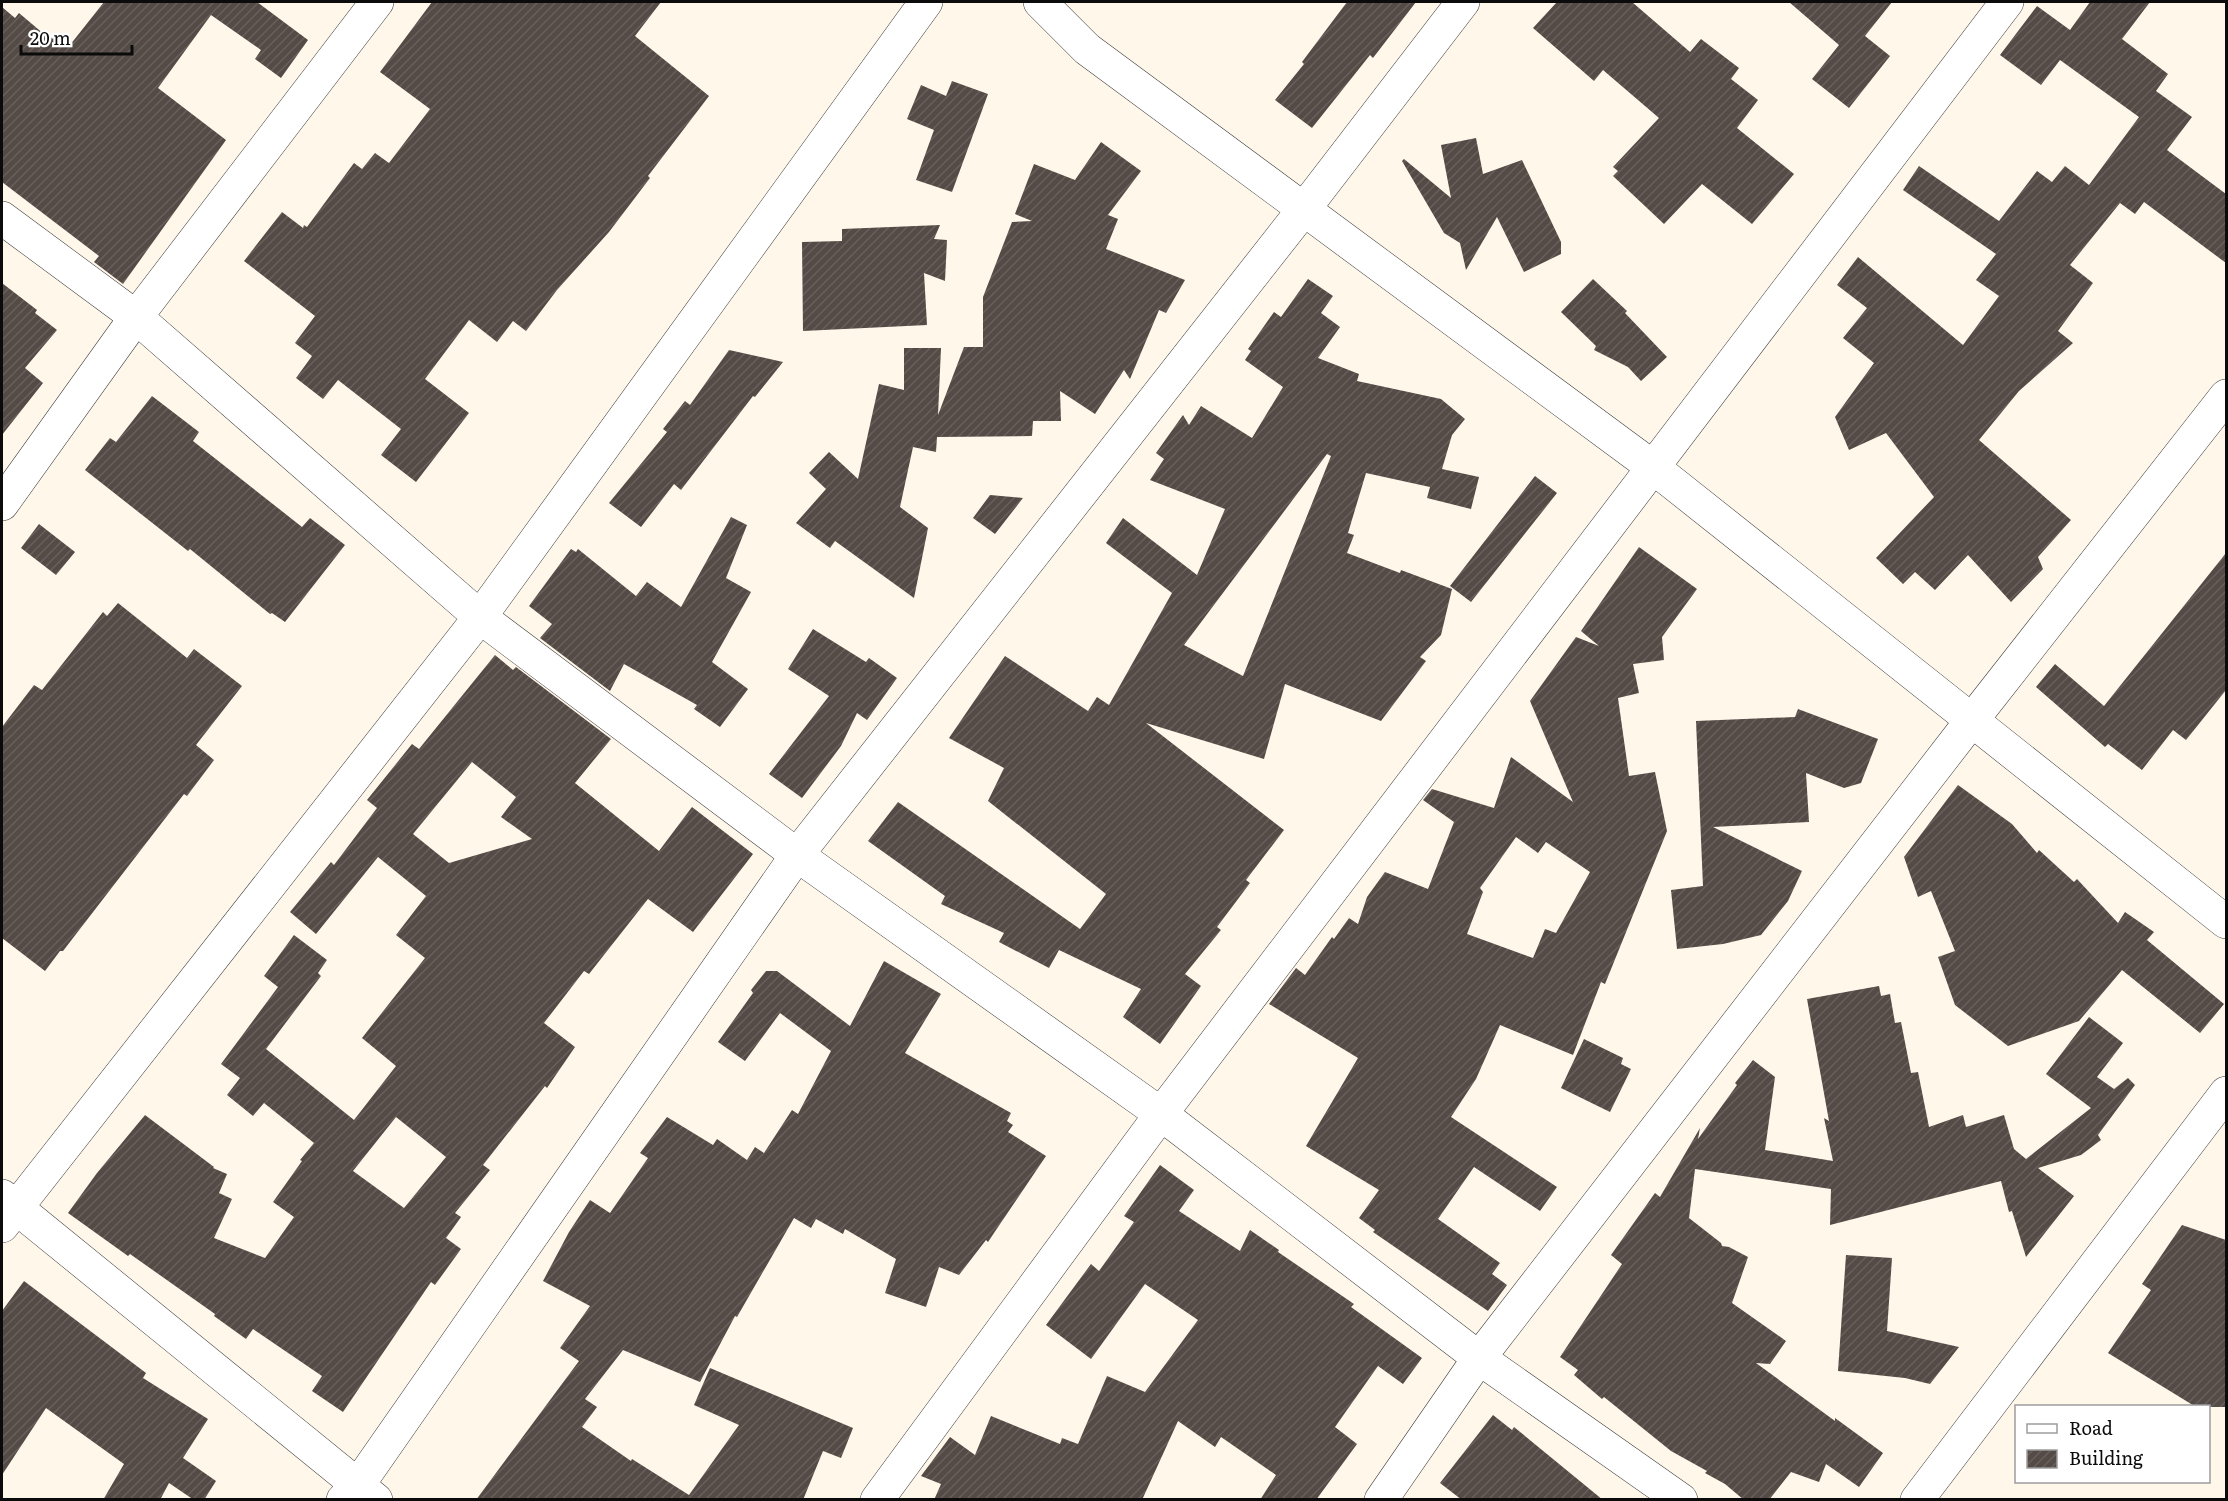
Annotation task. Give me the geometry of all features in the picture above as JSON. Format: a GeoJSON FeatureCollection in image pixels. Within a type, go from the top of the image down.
{"type":"FeatureCollection","features":[{"type":"Feature","properties":{"kind":"street"},"geometry":{"type":"LineString","coordinates":[[2,504],[136,317],[377,2]]}},
{"type":"Feature","properties":{"kind":"street"},"geometry":{"type":"LineString","coordinates":[[926,2],[480,617],[6,1210],[359,1495],[797,855],[1304,209],[1463,2]]}},
{"type":"Feature","properties":{"kind":"street"},"geometry":{"type":"LineString","coordinates":[[1040,2],[1087,49],[1654,468],[2226,922]]}},
{"type":"Feature","properties":{"kind":"street"},"geometry":{"type":"LineString","coordinates":[[877,1500],[1161,1114],[2007,2]]}},
{"type":"Feature","properties":{"kind":"street"},"geometry":{"type":"LineString","coordinates":[[2,218],[136,317],[480,617],[797,855],[1161,1114],[1479,1358],[1681,1500]]}},
{"type":"Feature","properties":{"kind":"street"},"geometry":{"type":"LineString","coordinates":[[1381,1500],[1479,1358],[1972,720],[2226,396]]}},
{"type":"Feature","properties":{"kind":"street"},"geometry":{"type":"LineString","coordinates":[[1917,1500],[2226,1093]]}},
{"type":"Feature","properties":{"kind":"building"},"geometry":{"type":"Polygon","coordinates":[[[104,2],[257,2],[308,40],[281,78],[255,59],[261,50],[211,15],[158,88],[226,140],[123,284],[94,262],[99,256],[2,182],[2,7],[15,18],[19,13],[45,35],[70,45],[104,2]]]}},
{"type":"Feature","properties":{"kind":"building"},"geometry":{"type":"Polygon","coordinates":[[[432,2],[661,2],[635,36],[709,96],[609,232],[557,290],[526,331],[513,321],[497,342],[469,320],[425,379],[469,413],[416,482],[381,455],[401,429],[338,380],[323,399],[296,378],[312,356],[295,343],[315,316],[244,261],[282,212],[303,228],[304,225],[307,227],[354,163],[362,169],[375,153],[389,163],[430,109],[380,72],[432,2]]]}},
{"type":"Feature","properties":{"kind":"building"},"geometry":{"type":"Polygon","coordinates":[[[1347,2],[1416,2],[1373,58],[1370,55],[1312,128],[1275,100],[1304,64],[1302,62],[1347,2]]]}},
{"type":"Feature","properties":{"kind":"building"},"geometry":{"type":"Polygon","coordinates":[[[1557,2],[1632,2],[1690,52],[1701,39],[1739,68],[1731,79],[1758,100],[1737,128],[1794,174],[1752,224],[1702,184],[1664,224],[1613,176],[1618,171],[1613,167],[1659,118],[1603,70],[1594,81],[1533,28],[1557,2]]]}},
{"type":"Feature","properties":{"kind":"building"},"geometry":{"type":"Polygon","coordinates":[[[1789,2],[1892,2],[1865,36],[1890,56],[1849,108],[1812,79],[1839,45],[1789,2]]]}},
{"type":"Feature","properties":{"kind":"building"},"geometry":{"type":"Polygon","coordinates":[[[2090,2],[2150,2],[2122,39],[2168,74],[2156,91],[2192,117],[2167,150],[2226,194],[2226,263],[2144,202],[2135,214],[2120,203],[2070,265],[2093,283],[2058,331],[2073,343],[2019,391],[1979,440],[2071,520],[2038,557],[2043,569],[2011,602],[1968,555],[1935,590],[1915,572],[1903,584],[1876,558],[1934,497],[1886,433],[1849,450],[1835,417],[1874,363],[1843,338],[1867,308],[1837,285],[1858,257],[1963,345],[1999,296],[1976,280],[1996,254],[1903,190],[1919,166],[1999,221],[2037,171],[2052,182],[2065,166],[2089,185],[2139,117],[2060,60],[2041,85],[2000,55],[2037,6],[2070,30],[2090,2]]]}},
{"type":"Feature","properties":{"kind":"building"},"geometry":{"type":"Polygon","coordinates":[[[952,81],[988,94],[952,192],[916,180],[934,130],[907,119],[921,85],[946,96],[952,81]]]}},
{"type":"Feature","properties":{"kind":"building"},"geometry":{"type":"Polygon","coordinates":[[[1476,138],[1483,174],[1522,160],[1561,242],[1561,254],[1524,272],[1497,217],[1466,270],[1460,243],[1444,233],[1402,161],[1404,159],[1451,198],[1441,145],[1476,138]]]}},
{"type":"Feature","properties":{"kind":"building"},"geometry":{"type":"Polygon","coordinates":[[[1101,142],[1141,171],[1108,215],[1118,219],[1106,249],[1185,280],[1166,313],[1159,310],[1130,379],[1124,370],[1095,414],[1060,391],[1061,421],[1033,421],[1032,436],[937,437],[936,452],[913,447],[900,507],[928,528],[914,598],[835,541],[830,548],[796,523],[826,489],[809,473],[829,452],[858,479],[879,384],[904,390],[904,348],[941,348],[938,415],[964,347],[983,347],[983,297],[1012,222],[1032,221],[1015,214],[1034,164],[1075,180],[1101,142]]]}},
{"type":"Feature","properties":{"kind":"building"},"geometry":{"type":"Polygon","coordinates":[[[940,225],[934,239],[947,240],[945,281],[924,273],[927,325],[803,331],[802,242],[842,241],[842,229],[940,225]]]}},
{"type":"Feature","properties":{"kind":"building"},"geometry":{"type":"Polygon","coordinates":[[[1308,279],[1333,296],[1321,313],[1340,327],[1318,358],[1359,374],[1357,381],[1441,399],[1465,419],[1452,435],[1442,469],[1479,477],[1471,509],[1427,498],[1430,487],[1366,473],[1348,533],[1354,535],[1347,553],[1452,589],[1441,635],[1420,657],[1426,661],[1381,721],[1285,684],[1264,759],[1146,723],[1284,830],[1246,880],[1250,883],[1217,927],[1221,930],[1185,974],[1201,986],[1160,1044],[1123,1017],[1141,989],[1059,950],[1049,968],[999,942],[1004,933],[941,904],[945,896],[868,841],[898,802],[1080,929],[1106,894],[988,801],[1004,768],[949,738],[1005,656],[1088,711],[1097,697],[1109,705],[1172,593],[1106,543],[1123,518],[1197,575],[1225,509],[1150,480],[1164,459],[1156,453],[1183,415],[1189,425],[1201,406],[1252,438],[1283,387],[1245,360],[1251,351],[1248,349],[1274,312],[1281,317],[1308,279]],[[1327,454],[1184,645],[1243,676],[1331,456],[1327,454]]]}},
{"type":"Feature","properties":{"kind":"building"},"geometry":{"type":"Polygon","coordinates":[[[1593,279],[1627,311],[1625,313],[1667,357],[1641,381],[1628,367],[1594,350],[1596,346],[1561,312],[1593,279]]]}},
{"type":"Feature","properties":{"kind":"building"},"geometry":{"type":"Polygon","coordinates":[[[2,283],[37,310],[35,313],[57,330],[25,368],[43,383],[2,435],[2,283]]]}},
{"type":"Feature","properties":{"kind":"building"},"geometry":{"type":"Polygon","coordinates":[[[729,350],[783,362],[755,397],[753,396],[681,490],[674,484],[641,527],[609,503],[667,432],[663,429],[685,401],[690,405],[729,350]]]}},
{"type":"Feature","properties":{"kind":"building"},"geometry":{"type":"Polygon","coordinates":[[[152,396],[199,432],[193,441],[302,527],[310,518],[345,545],[285,622],[272,613],[270,614],[190,549],[188,551],[85,470],[110,438],[116,442],[152,396]]]}},
{"type":"Feature","properties":{"kind":"building"},"geometry":{"type":"Polygon","coordinates":[[[1535,476],[1557,493],[1471,602],[1450,586],[1535,476]]]}},
{"type":"Feature","properties":{"kind":"building"},"geometry":{"type":"Polygon","coordinates":[[[990,495],[1023,498],[995,534],[973,518],[990,495]]]}},
{"type":"Feature","properties":{"kind":"building"},"geometry":{"type":"Polygon","coordinates":[[[731,517],[747,525],[726,578],[751,592],[712,662],[748,689],[720,727],[694,709],[697,705],[624,664],[610,691],[540,638],[552,624],[529,606],[571,549],[576,552],[578,549],[636,596],[647,582],[681,607],[731,517]]]}},
{"type":"Feature","properties":{"kind":"building"},"geometry":{"type":"Polygon","coordinates":[[[39,524],[75,552],[56,575],[21,548],[39,524]]]}},
{"type":"Feature","properties":{"kind":"building"},"geometry":{"type":"Polygon","coordinates":[[[1639,547],[1697,589],[1662,637],[1664,660],[1633,664],[1639,693],[1618,698],[1629,776],[1655,772],[1667,831],[1605,984],[1601,982],[1573,1055],[1500,1025],[1476,1079],[1451,1117],[1557,1187],[1540,1211],[1474,1167],[1438,1219],[1500,1263],[1492,1274],[1507,1285],[1488,1311],[1373,1232],[1375,1230],[1359,1218],[1379,1190],[1306,1146],[1358,1058],[1269,1004],[1296,968],[1305,975],[1332,937],[1334,939],[1349,918],[1358,924],[1367,897],[1385,872],[1428,889],[1454,822],[1423,800],[1432,789],[1494,808],[1511,757],[1573,802],[1530,701],[1576,637],[1599,646],[1581,631],[1639,547]],[[1516,837],[1480,888],[1483,892],[1467,934],[1533,958],[1545,929],[1556,933],[1590,872],[1546,842],[1538,853],[1516,837]]]}},
{"type":"Feature","properties":{"kind":"building"},"geometry":{"type":"Polygon","coordinates":[[[2226,553],[2226,690],[2186,740],[2173,730],[2142,770],[2108,744],[2105,747],[2036,687],[2055,664],[2104,706],[2226,553]]]}},
{"type":"Feature","properties":{"kind":"building"},"geometry":{"type":"Polygon","coordinates":[[[118,603],[187,658],[194,649],[242,686],[196,745],[214,760],[187,796],[184,794],[63,951],[60,951],[45,971],[2,938],[2,727],[34,685],[42,690],[103,612],[107,616],[118,603]]]}},
{"type":"Feature","properties":{"kind":"building"},"geometry":{"type":"Polygon","coordinates":[[[813,629],[866,662],[869,658],[897,678],[867,720],[857,713],[841,746],[802,798],[769,774],[829,696],[788,669],[813,629]]]}},
{"type":"Feature","properties":{"kind":"building"},"geometry":{"type":"Polygon","coordinates":[[[495,655],[513,670],[516,667],[611,739],[575,783],[659,851],[692,807],[753,854],[693,932],[648,899],[589,974],[584,971],[544,1023],[575,1047],[547,1088],[545,1086],[483,1165],[490,1170],[455,1213],[461,1217],[446,1238],[461,1249],[435,1285],[431,1282],[343,1412],[312,1391],[322,1376],[253,1329],[246,1339],[214,1316],[215,1314],[68,1213],[97,1173],[145,1115],[213,1168],[227,1174],[219,1193],[232,1199],[214,1238],[265,1258],[294,1217],[273,1202],[314,1143],[264,1103],[253,1116],[227,1095],[240,1078],[221,1064],[278,987],[264,976],[294,935],[327,960],[318,973],[321,976],[266,1049],[354,1120],[396,1066],[362,1038],[425,958],[396,935],[426,896],[378,857],[316,934],[290,912],[331,862],[334,865],[377,808],[367,800],[412,744],[419,749],[495,655]],[[472,762],[413,834],[449,863],[532,839],[501,817],[516,797],[472,762]],[[396,1117],[353,1171],[404,1208],[446,1157],[396,1117]]]}},
{"type":"Feature","properties":{"kind":"building"},"geometry":{"type":"Polygon","coordinates":[[[1798,709],[1878,739],[1861,783],[1844,788],[1806,773],[1809,822],[1713,827],[1802,871],[1788,901],[1761,935],[1723,944],[1677,949],[1671,890],[1703,886],[1696,721],[1795,717],[1798,709]]]}},
{"type":"Feature","properties":{"kind":"building"},"geometry":{"type":"Polygon","coordinates":[[[1958,785],[2012,824],[2037,853],[2039,850],[2074,882],[2077,879],[2118,923],[2125,912],[2154,932],[2147,940],[2224,1004],[2200,1033],[2122,970],[2079,1021],[2008,1046],[1955,1005],[1938,957],[1955,951],[1931,891],[1918,897],[1904,857],[1958,785]]]}},
{"type":"Feature","properties":{"kind":"building"},"geometry":{"type":"Polygon","coordinates":[[[884,961],[941,994],[905,1053],[1011,1113],[1007,1121],[1013,1125],[1008,1132],[1046,1156],[988,1242],[986,1240],[959,1275],[939,1267],[926,1307],[885,1293],[896,1259],[845,1229],[843,1234],[816,1219],[811,1228],[794,1218],[737,1317],[735,1316],[700,1382],[623,1350],[585,1399],[597,1407],[582,1427],[631,1461],[632,1459],[689,1495],[739,1425],[694,1405],[710,1368],[853,1428],[841,1458],[823,1451],[803,1500],[476,1500],[579,1361],[560,1348],[590,1306],[543,1281],[569,1232],[590,1200],[610,1213],[648,1158],[640,1153],[667,1117],[713,1145],[717,1139],[747,1160],[755,1147],[764,1153],[792,1110],[798,1114],[831,1051],[780,1013],[745,1061],[718,1042],[766,971],[777,971],[850,1026],[884,961]]]}},
{"type":"Feature","properties":{"kind":"building"},"geometry":{"type":"Polygon","coordinates":[[[1879,986],[1881,996],[1890,994],[1895,1023],[1901,1022],[1911,1073],[1918,1072],[1929,1127],[1963,1115],[1966,1127],[2004,1115],[2014,1149],[2026,1159],[2091,1108],[2046,1074],[2089,1017],[2123,1043],[2097,1077],[2114,1089],[2128,1078],[2135,1085],[2098,1135],[2101,1140],[2081,1155],[2038,1168],[2074,1196],[2026,1257],[2012,1211],[2009,1212],[2001,1181],[1830,1225],[1831,1189],[1695,1169],[1689,1218],[1722,1246],[1729,1247],[1748,1257],[1732,1303],[1786,1341],[1770,1364],[1756,1363],[1883,1453],[1859,1487],[1826,1464],[1819,1482],[1791,1472],[1769,1500],[1744,1500],[1725,1484],[1705,1473],[1707,1471],[1671,1451],[1604,1397],[1602,1399],[1574,1375],[1578,1370],[1560,1357],[1622,1264],[1611,1255],[1655,1193],[1660,1197],[1700,1128],[1698,1139],[1753,1060],[1775,1077],[1765,1150],[1833,1161],[1824,1118],[1829,1121],[1807,999],[1879,986]]]}},
{"type":"Feature","properties":{"kind":"building"},"geometry":{"type":"Polygon","coordinates":[[[1584,1039],[1623,1058],[1621,1064],[1631,1069],[1610,1112],[1561,1088],[1584,1039]]]}},
{"type":"Feature","properties":{"kind":"building"},"geometry":{"type":"Polygon","coordinates":[[[1160,1165],[1194,1190],[1179,1211],[1240,1251],[1250,1230],[1354,1304],[1351,1307],[1422,1358],[1403,1384],[1378,1366],[1335,1427],[1357,1444],[1316,1500],[1260,1500],[1276,1475],[1221,1437],[1215,1447],[1178,1421],[1142,1500],[934,1500],[941,1484],[921,1476],[950,1437],[975,1455],[991,1416],[1060,1444],[1062,1438],[1078,1444],[1107,1376],[1145,1392],[1198,1320],[1145,1284],[1091,1359],[1046,1325],[1091,1264],[1099,1271],[1134,1222],[1124,1216],[1160,1165]]]}},
{"type":"Feature","properties":{"kind":"building"},"geometry":{"type":"Polygon","coordinates":[[[2182,1225],[2226,1240],[2226,1407],[2193,1405],[2108,1353],[2151,1290],[2142,1284],[2182,1225]]]}},
{"type":"Feature","properties":{"kind":"building"},"geometry":{"type":"Polygon","coordinates":[[[1846,1255],[1892,1258],[1887,1331],[1959,1347],[1930,1384],[1905,1378],[1838,1371],[1846,1255]]]}},
{"type":"Feature","properties":{"kind":"building"},"geometry":{"type":"Polygon","coordinates":[[[24,1281],[146,1373],[143,1378],[208,1419],[183,1458],[216,1481],[204,1500],[194,1500],[169,1483],[160,1500],[103,1500],[124,1464],[46,1408],[2,1475],[2,1311],[24,1281]]]}},
{"type":"Feature","properties":{"kind":"building"},"geometry":{"type":"Polygon","coordinates":[[[1493,1415],[1512,1430],[1514,1427],[1603,1500],[1462,1500],[1440,1483],[1493,1415]]]}}]}
